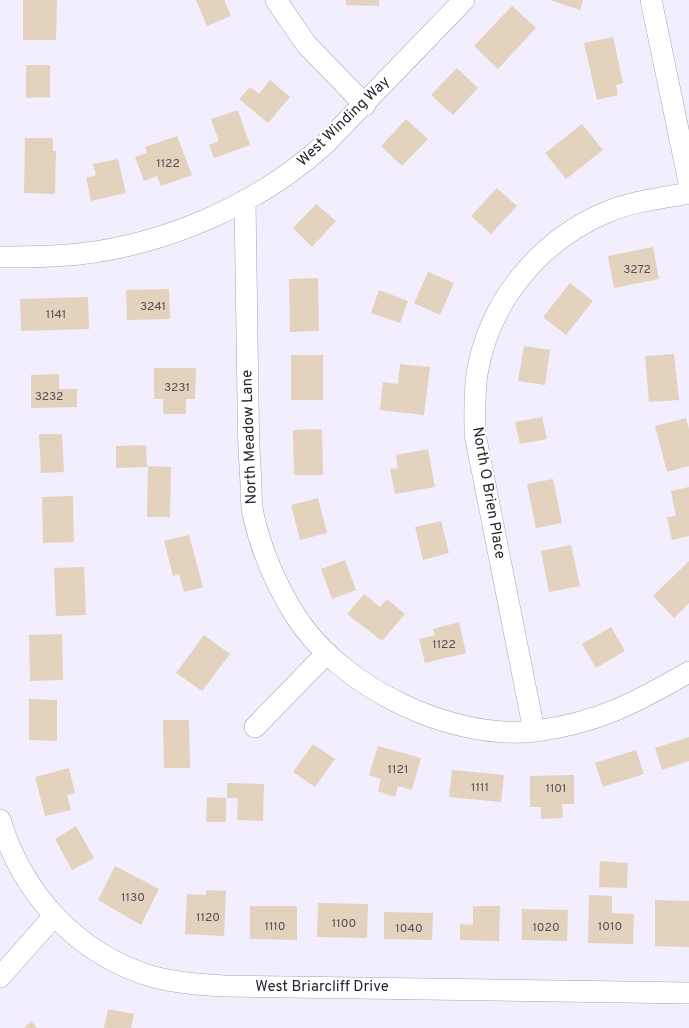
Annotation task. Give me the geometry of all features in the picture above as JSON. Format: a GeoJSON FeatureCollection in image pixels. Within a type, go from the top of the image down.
{"type":"FeatureCollection","features":[{"type":"Feature","properties":{"kind":"street"},"geometry":{"type":"LineString","coordinates":[[276,0],[306,44],[364,106]]}},
{"type":"Feature","properties":{"kind":"street","name":"West Winding Way"},"geometry":{"type":"LineString","coordinates":[[0,258],[56,256],[111,249],[198,223],[245,201],[304,163],[364,106],[464,0]]}},
{"type":"Feature","properties":{"kind":"street"},"geometry":{"type":"LineString","coordinates":[[651,0],[689,182]]}},
{"type":"Feature","properties":{"kind":"street","name":"North O Brien Place"},"geometry":{"type":"LineString","coordinates":[[534,731],[475,434],[474,402],[482,350],[491,325],[513,286],[549,247],[568,233],[608,212],[636,203],[689,193]]}},
{"type":"Feature","properties":{"kind":"street","name":"North Meadow Lane"},"geometry":{"type":"LineString","coordinates":[[245,201],[248,448],[252,513],[267,560],[295,616],[327,653],[362,681],[402,706],[443,721],[488,730],[534,731],[610,714],[640,700],[689,672]]}},
{"type":"Feature","properties":{"kind":"street"},"geometry":{"type":"LineString","coordinates":[[256,727],[327,653]]}},
{"type":"Feature","properties":{"kind":"street","name":"West Briarcliff Drive"},"geometry":{"type":"LineString","coordinates":[[0,820],[16,864],[29,885],[54,916],[75,936],[104,956],[131,969],[182,982],[226,986],[689,993]]}},
{"type":"Feature","properties":{"kind":"street"},"geometry":{"type":"LineString","coordinates":[[0,977],[54,916]]}},
{"type":"Feature","properties":{"kind":"building"},"geometry":{"type":"Polygon","coordinates":[[[23,0],[57,0],[56,40],[23,40],[23,0]]]}},
{"type":"Feature","properties":{"kind":"building"},"geometry":{"type":"Polygon","coordinates":[[[196,0],[224,0],[231,16],[207,26],[196,0]]]}},
{"type":"Feature","properties":{"kind":"building"},"geometry":{"type":"Polygon","coordinates":[[[346,0],[379,0],[379,6],[346,5],[346,0]]]}},
{"type":"Feature","properties":{"kind":"building"},"geometry":{"type":"Polygon","coordinates":[[[550,0],[583,0],[580,10],[550,0]]]}},
{"type":"Feature","properties":{"kind":"building"},"geometry":{"type":"Polygon","coordinates":[[[512,6],[536,28],[498,69],[474,46],[512,6]]]}},
{"type":"Feature","properties":{"kind":"building"},"geometry":{"type":"Polygon","coordinates":[[[613,37],[623,83],[616,85],[618,95],[597,100],[584,43],[613,37]]]}},
{"type":"Feature","properties":{"kind":"building"},"geometry":{"type":"Polygon","coordinates":[[[26,65],[50,65],[50,97],[26,98],[26,65]]]}},
{"type":"Feature","properties":{"kind":"building"},"geometry":{"type":"Polygon","coordinates":[[[457,68],[478,88],[453,115],[431,95],[457,68]]]}},
{"type":"Feature","properties":{"kind":"building"},"geometry":{"type":"Polygon","coordinates":[[[270,80],[290,97],[268,123],[239,99],[250,87],[259,94],[270,80]]]}},
{"type":"Feature","properties":{"kind":"building"},"geometry":{"type":"Polygon","coordinates":[[[238,110],[250,145],[214,158],[209,145],[219,141],[211,119],[238,110]]]}},
{"type":"Feature","properties":{"kind":"building"},"geometry":{"type":"Polygon","coordinates":[[[406,119],[428,139],[402,166],[381,146],[406,119]]]}},
{"type":"Feature","properties":{"kind":"building"},"geometry":{"type":"Polygon","coordinates":[[[582,124],[603,150],[566,179],[545,153],[582,124]]]}},
{"type":"Feature","properties":{"kind":"building"},"geometry":{"type":"Polygon","coordinates":[[[177,136],[192,175],[161,186],[157,176],[144,181],[135,157],[147,153],[145,147],[177,136]]]}},
{"type":"Feature","properties":{"kind":"building"},"geometry":{"type":"Polygon","coordinates":[[[25,138],[53,138],[53,151],[56,151],[55,194],[24,193],[25,138]]]}},
{"type":"Feature","properties":{"kind":"building"},"geometry":{"type":"Polygon","coordinates":[[[118,159],[126,193],[91,201],[86,178],[96,175],[93,164],[118,159]]]}},
{"type":"Feature","properties":{"kind":"building"},"geometry":{"type":"Polygon","coordinates":[[[497,188],[517,206],[491,234],[471,216],[497,188]]]}},
{"type":"Feature","properties":{"kind":"building"},"geometry":{"type":"Polygon","coordinates":[[[316,204],[336,221],[312,247],[293,228],[316,204]]]}},
{"type":"Feature","properties":{"kind":"building"},"geometry":{"type":"Polygon","coordinates":[[[653,247],[659,279],[614,288],[608,256],[653,247]]]}},
{"type":"Feature","properties":{"kind":"building"},"geometry":{"type":"Polygon","coordinates":[[[428,272],[454,283],[440,315],[414,303],[428,272]]]}},
{"type":"Feature","properties":{"kind":"building"},"geometry":{"type":"Polygon","coordinates":[[[318,278],[319,331],[290,332],[289,279],[318,278]]]}},
{"type":"Feature","properties":{"kind":"building"},"geometry":{"type":"Polygon","coordinates":[[[570,283],[593,301],[566,335],[543,317],[570,283]]]}},
{"type":"Feature","properties":{"kind":"building"},"geometry":{"type":"Polygon","coordinates":[[[169,289],[170,319],[127,320],[126,290],[169,289]]]}},
{"type":"Feature","properties":{"kind":"building"},"geometry":{"type":"Polygon","coordinates":[[[379,290],[408,301],[400,323],[371,313],[379,290]]]}},
{"type":"Feature","properties":{"kind":"building"},"geometry":{"type":"Polygon","coordinates":[[[88,297],[89,329],[21,331],[20,299],[88,297]]]}},
{"type":"Feature","properties":{"kind":"building"},"geometry":{"type":"Polygon","coordinates":[[[524,346],[550,350],[545,385],[518,381],[524,346]]]}},
{"type":"Feature","properties":{"kind":"building"},"geometry":{"type":"Polygon","coordinates":[[[674,354],[679,400],[649,402],[645,356],[674,354]]]}},
{"type":"Feature","properties":{"kind":"building"},"geometry":{"type":"Polygon","coordinates":[[[291,355],[323,355],[323,400],[291,400],[291,355]]]}},
{"type":"Feature","properties":{"kind":"building"},"geometry":{"type":"Polygon","coordinates":[[[400,364],[430,367],[424,415],[380,410],[383,382],[398,384],[400,364]]]}},
{"type":"Feature","properties":{"kind":"building"},"geometry":{"type":"Polygon","coordinates":[[[154,368],[196,368],[195,399],[186,399],[186,414],[163,414],[163,399],[154,399],[154,368]]]}},
{"type":"Feature","properties":{"kind":"building"},"geometry":{"type":"Polygon","coordinates":[[[59,374],[59,389],[77,389],[77,407],[31,408],[31,375],[59,374]]]}},
{"type":"Feature","properties":{"kind":"building"},"geometry":{"type":"Polygon","coordinates":[[[542,417],[547,439],[520,444],[515,422],[542,417]]]}},
{"type":"Feature","properties":{"kind":"building"},"geometry":{"type":"Polygon","coordinates":[[[686,418],[689,429],[689,466],[667,472],[655,426],[686,418]]]}},
{"type":"Feature","properties":{"kind":"building"},"geometry":{"type":"Polygon","coordinates":[[[322,429],[323,475],[294,475],[293,430],[322,429]]]}},
{"type":"Feature","properties":{"kind":"building"},"geometry":{"type":"Polygon","coordinates":[[[39,434],[62,434],[64,472],[41,473],[39,434]]]}},
{"type":"Feature","properties":{"kind":"building"},"geometry":{"type":"Polygon","coordinates":[[[146,445],[147,467],[116,468],[116,446],[146,445]]]}},
{"type":"Feature","properties":{"kind":"building"},"geometry":{"type":"Polygon","coordinates":[[[428,449],[435,487],[395,494],[390,469],[398,468],[396,455],[428,449]]]}},
{"type":"Feature","properties":{"kind":"building"},"geometry":{"type":"Polygon","coordinates":[[[148,466],[171,467],[170,517],[147,517],[148,466]]]}},
{"type":"Feature","properties":{"kind":"building"},"geometry":{"type":"Polygon","coordinates":[[[553,479],[562,523],[536,528],[527,484],[553,479]]]}},
{"type":"Feature","properties":{"kind":"building"},"geometry":{"type":"Polygon","coordinates":[[[689,487],[689,536],[672,540],[667,517],[676,516],[671,491],[689,487]]]}},
{"type":"Feature","properties":{"kind":"building"},"geometry":{"type":"Polygon","coordinates":[[[73,496],[74,542],[43,543],[42,497],[73,496]]]}},
{"type":"Feature","properties":{"kind":"building"},"geometry":{"type":"Polygon","coordinates":[[[318,498],[327,533],[300,540],[291,505],[318,498]]]}},
{"type":"Feature","properties":{"kind":"building"},"geometry":{"type":"Polygon","coordinates":[[[441,521],[449,553],[423,560],[415,527],[441,521]]]}},
{"type":"Feature","properties":{"kind":"building"},"geometry":{"type":"Polygon","coordinates":[[[189,535],[203,587],[184,592],[179,574],[173,576],[164,541],[189,535]]]}},
{"type":"Feature","properties":{"kind":"building"},"geometry":{"type":"Polygon","coordinates":[[[571,545],[580,586],[549,592],[541,551],[571,545]]]}},
{"type":"Feature","properties":{"kind":"building"},"geometry":{"type":"Polygon","coordinates":[[[345,560],[356,590],[332,599],[321,569],[345,560]]]}},
{"type":"Feature","properties":{"kind":"building"},"geometry":{"type":"Polygon","coordinates":[[[689,561],[689,603],[674,618],[653,596],[689,561]]]}},
{"type":"Feature","properties":{"kind":"building"},"geometry":{"type":"Polygon","coordinates":[[[84,567],[86,615],[56,616],[54,568],[84,567]]]}},
{"type":"Feature","properties":{"kind":"building"},"geometry":{"type":"Polygon","coordinates":[[[364,594],[380,607],[387,599],[405,614],[382,641],[347,614],[364,594]]]}},
{"type":"Feature","properties":{"kind":"building"},"geometry":{"type":"Polygon","coordinates":[[[459,622],[466,653],[425,663],[419,639],[435,635],[433,629],[459,622]]]}},
{"type":"Feature","properties":{"kind":"building"},"geometry":{"type":"Polygon","coordinates":[[[611,627],[625,651],[596,668],[582,644],[611,627]]]}},
{"type":"Feature","properties":{"kind":"building"},"geometry":{"type":"Polygon","coordinates":[[[62,634],[63,680],[30,681],[29,635],[62,634]]]}},
{"type":"Feature","properties":{"kind":"building"},"geometry":{"type":"Polygon","coordinates":[[[204,635],[230,654],[202,691],[176,673],[204,635]]]}},
{"type":"Feature","properties":{"kind":"building"},"geometry":{"type":"Polygon","coordinates":[[[29,699],[57,700],[57,741],[29,740],[29,699]]]}},
{"type":"Feature","properties":{"kind":"building"},"geometry":{"type":"Polygon","coordinates":[[[163,720],[189,720],[190,768],[164,768],[163,720]]]}},
{"type":"Feature","properties":{"kind":"building"},"geometry":{"type":"Polygon","coordinates":[[[689,737],[689,761],[662,770],[655,748],[689,737]]]}},
{"type":"Feature","properties":{"kind":"building"},"geometry":{"type":"Polygon","coordinates":[[[313,744],[335,759],[315,787],[293,772],[313,744]]]}},
{"type":"Feature","properties":{"kind":"building"},"geometry":{"type":"Polygon","coordinates":[[[378,746],[421,758],[412,790],[398,786],[395,797],[378,791],[381,779],[369,775],[378,746]]]}},
{"type":"Feature","properties":{"kind":"building"},"geometry":{"type":"Polygon","coordinates":[[[636,750],[644,774],[603,787],[595,763],[636,750]]]}},
{"type":"Feature","properties":{"kind":"building"},"geometry":{"type":"Polygon","coordinates":[[[69,768],[75,793],[67,795],[71,810],[45,816],[35,777],[69,768]]]}},
{"type":"Feature","properties":{"kind":"building"},"geometry":{"type":"Polygon","coordinates":[[[452,770],[504,775],[501,802],[449,797],[452,770]]]}},
{"type":"Feature","properties":{"kind":"building"},"geometry":{"type":"Polygon","coordinates":[[[574,775],[574,804],[562,804],[563,818],[541,819],[541,807],[530,807],[530,776],[574,775]]]}},
{"type":"Feature","properties":{"kind":"building"},"geometry":{"type":"Polygon","coordinates":[[[227,783],[264,784],[263,821],[237,820],[238,798],[227,798],[227,783]]]}},
{"type":"Feature","properties":{"kind":"building"},"geometry":{"type":"Polygon","coordinates":[[[207,797],[226,798],[226,822],[206,822],[207,797]]]}},
{"type":"Feature","properties":{"kind":"building"},"geometry":{"type":"Polygon","coordinates":[[[76,826],[94,858],[72,870],[55,839],[76,826]]]}},
{"type":"Feature","properties":{"kind":"building"},"geometry":{"type":"Polygon","coordinates":[[[600,861],[628,863],[627,888],[599,887],[600,861]]]}},
{"type":"Feature","properties":{"kind":"building"},"geometry":{"type":"Polygon","coordinates":[[[115,866],[159,889],[141,925],[98,900],[115,866]]]}},
{"type":"Feature","properties":{"kind":"building"},"geometry":{"type":"Polygon","coordinates":[[[206,890],[226,891],[224,936],[185,934],[187,894],[206,895],[206,890]]]}},
{"type":"Feature","properties":{"kind":"building"},"geometry":{"type":"Polygon","coordinates":[[[589,895],[612,896],[612,913],[634,914],[633,944],[588,943],[589,895]]]}},
{"type":"Feature","properties":{"kind":"building"},"geometry":{"type":"Polygon","coordinates":[[[655,900],[689,901],[689,947],[655,946],[655,900]]]}},
{"type":"Feature","properties":{"kind":"building"},"geometry":{"type":"Polygon","coordinates":[[[318,903],[368,904],[367,938],[317,937],[318,903]]]}},
{"type":"Feature","properties":{"kind":"building"},"geometry":{"type":"Polygon","coordinates":[[[250,906],[297,906],[297,940],[250,939],[250,906]]]}},
{"type":"Feature","properties":{"kind":"building"},"geometry":{"type":"Polygon","coordinates":[[[473,906],[500,906],[499,941],[460,940],[460,924],[473,925],[473,906]]]}},
{"type":"Feature","properties":{"kind":"building"},"geometry":{"type":"Polygon","coordinates":[[[522,909],[568,910],[567,941],[522,940],[522,909]]]}},
{"type":"Feature","properties":{"kind":"building"},"geometry":{"type":"Polygon","coordinates":[[[384,912],[433,913],[432,940],[384,939],[384,912]]]}},
{"type":"Feature","properties":{"kind":"building"},"geometry":{"type":"Polygon","coordinates":[[[108,1009],[134,1014],[131,1028],[104,1028],[108,1009]]]}},
{"type":"Feature","properties":{"kind":"building"},"geometry":{"type":"Polygon","coordinates":[[[31,1021],[37,1028],[24,1028],[31,1021]]]}}]}
